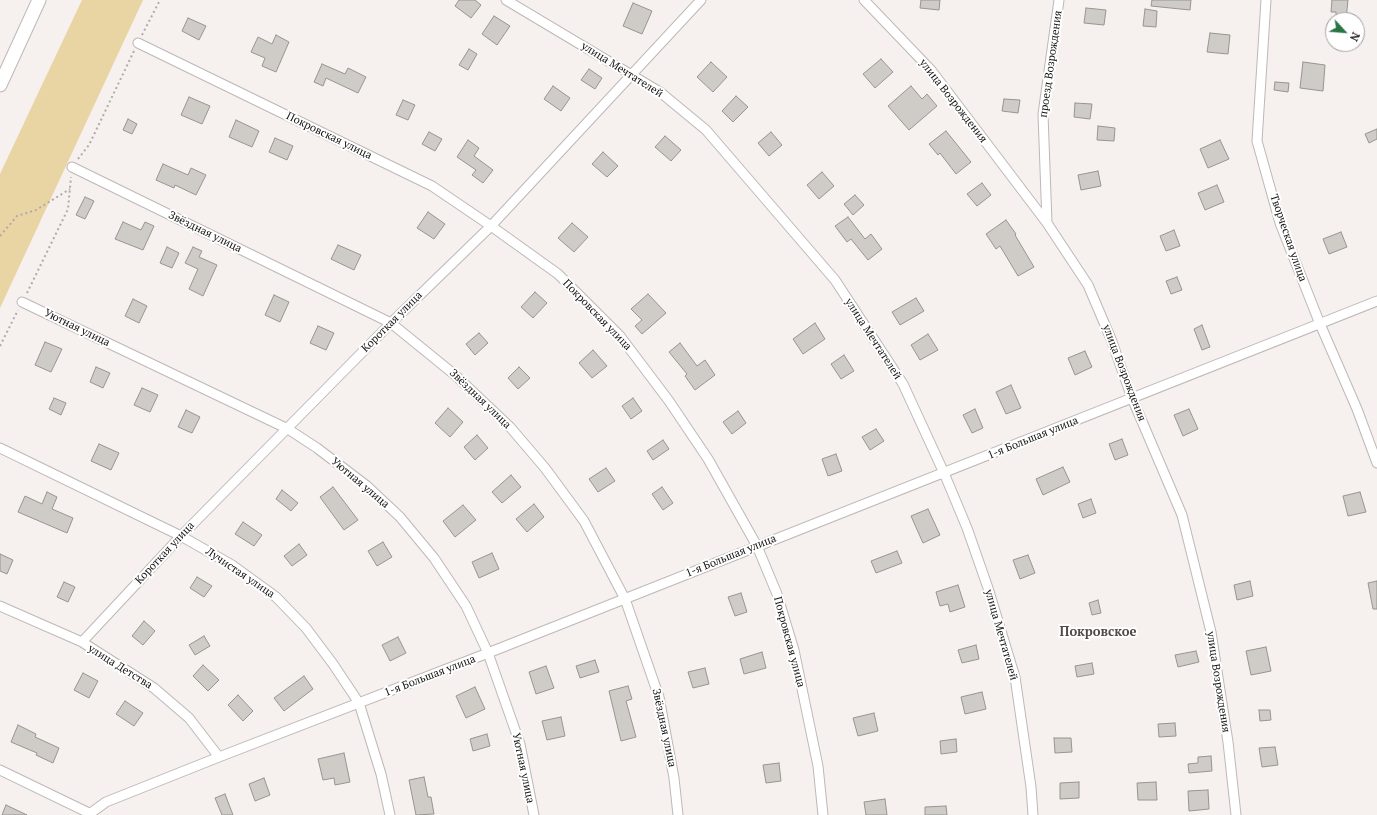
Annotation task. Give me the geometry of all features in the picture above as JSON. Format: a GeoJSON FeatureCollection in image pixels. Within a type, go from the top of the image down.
{"type":"FeatureCollection","features":[{"type":"Feature","properties":{"kind":"main road"},"geometry":{"type":"LineString","coordinates":[[0,85],[39,0]]}},
{"type":"Feature","properties":{"kind":"street","name":"улица Мечтателей"},"geometry":{"type":"LineString","coordinates":[[506,0],[660,92],[706,130],[834,280],[903,384],[944,472],[970,535],[1015,677],[1031,787],[1033,815]]}},
{"type":"Feature","properties":{"kind":"street","name":"Короткая улица"},"geometry":{"type":"LineString","coordinates":[[82,642],[181,536],[391,323],[491,226],[701,0]]}},
{"type":"Feature","properties":{"kind":"street","name":"улица Возрождения"},"geometry":{"type":"LineString","coordinates":[[864,0],[931,70],[1047,223],[1088,285],[1111,338],[1132,398],[1182,515],[1211,632],[1228,742],[1236,815]]}},
{"type":"Feature","properties":{"kind":"street","name":"проезд Возрождения"},"geometry":{"type":"LineString","coordinates":[[1047,223],[1042,114],[1059,0]]}},
{"type":"Feature","properties":{"kind":"street","name":"Творческая улица"},"geometry":{"type":"LineString","coordinates":[[1266,0],[1258,141],[1280,223],[1320,324],[1358,409],[1377,463]]}},
{"type":"Feature","properties":{"kind":"street","name":"Покровская улица"},"geometry":{"type":"LineString","coordinates":[[138,43],[432,186],[558,274],[620,336],[669,401],[703,452],[757,546],[777,594],[794,650],[818,766],[823,815]]}},
{"type":"Feature","properties":{"kind":"street","name":"Звёздная улица"},"geometry":{"type":"LineString","coordinates":[[72,167],[391,323],[455,374],[510,427],[545,468],[584,521],[625,599],[659,697],[674,778],[678,815]]}},
{"type":"Feature","properties":{"kind":"street","name":"1-я Большая улица"},"geometry":{"type":"LineString","coordinates":[[89,814],[106,802],[625,599],[1377,301]]}},
{"type":"Feature","properties":{"kind":"street","name":"Уютная улица"},"geometry":{"type":"LineString","coordinates":[[22,302],[288,429],[317,448],[367,486],[400,517],[434,558],[466,606],[488,653],[520,744],[534,815]]}},
{"type":"Feature","properties":{"kind":"street","name":"Лучистая улица"},"geometry":{"type":"LineString","coordinates":[[0,448],[181,536],[232,566],[276,597],[306,628],[334,664],[358,704],[381,774],[390,815]]}},
{"type":"Feature","properties":{"kind":"street","name":"улица Детства"},"geometry":{"type":"LineString","coordinates":[[0,606],[82,642],[154,688],[189,718],[219,757]]}},
{"type":"Feature","properties":{"kind":"street"},"geometry":{"type":"LineString","coordinates":[[0,770],[89,814]]}},
{"type":"Feature","properties":{"kind":"path"},"geometry":{"type":"LineString","coordinates":[[0,236],[17,216],[36,210],[70,189]]}},
{"type":"Feature","properties":{"kind":"shaded area"},"geometry":{"type":"Polygon","coordinates":[[[82,0],[143,0],[0,308],[0,174],[82,0]]]}},
{"type":"Feature","properties":{"kind":"building"},"geometry":{"type":"Polygon","coordinates":[[[459,0],[475,0],[481,5],[471,18],[455,6],[459,0]]]}},
{"type":"Feature","properties":{"kind":"building"},"geometry":{"type":"Polygon","coordinates":[[[921,0],[940,0],[939,10],[920,8],[921,0]]]}},
{"type":"Feature","properties":{"kind":"building"},"geometry":{"type":"Polygon","coordinates":[[[1152,0],[1191,0],[1190,10],[1151,6],[1152,0]]]}},
{"type":"Feature","properties":{"kind":"building"},"geometry":{"type":"Polygon","coordinates":[[[1332,0],[1348,0],[1347,12],[1331,12],[1332,0]]]}},
{"type":"Feature","properties":{"kind":"building"},"geometry":{"type":"Polygon","coordinates":[[[633,3],[652,11],[642,34],[623,26],[633,3]]]}},
{"type":"Feature","properties":{"kind":"building"},"geometry":{"type":"Polygon","coordinates":[[[1086,8],[1106,10],[1104,25],[1084,23],[1086,8]]]}},
{"type":"Feature","properties":{"kind":"building"},"geometry":{"type":"Polygon","coordinates":[[[1145,9],[1157,11],[1156,27],[1143,26],[1145,9]]]}},
{"type":"Feature","properties":{"kind":"building"},"geometry":{"type":"Polygon","coordinates":[[[494,16],[510,26],[497,45],[482,34],[494,16]]]}},
{"type":"Feature","properties":{"kind":"building"},"geometry":{"type":"Polygon","coordinates":[[[188,18],[206,26],[199,40],[182,31],[188,18]]]}},
{"type":"Feature","properties":{"kind":"building"},"geometry":{"type":"Polygon","coordinates":[[[1210,33],[1230,35],[1228,54],[1207,52],[1210,33]]]}},
{"type":"Feature","properties":{"kind":"building"},"geometry":{"type":"Polygon","coordinates":[[[276,35],[289,42],[276,72],[262,66],[265,58],[251,52],[258,37],[272,44],[276,35]]]}},
{"type":"Feature","properties":{"kind":"building"},"geometry":{"type":"Polygon","coordinates":[[[469,49],[477,54],[468,70],[459,65],[469,49]]]}},
{"type":"Feature","properties":{"kind":"building"},"geometry":{"type":"Polygon","coordinates":[[[881,59],[893,72],[875,88],[863,74],[881,59]]]}},
{"type":"Feature","properties":{"kind":"building"},"geometry":{"type":"Polygon","coordinates":[[[711,62],[727,77],[713,92],[697,77],[711,62]]]}},
{"type":"Feature","properties":{"kind":"building"},"geometry":{"type":"Polygon","coordinates":[[[1303,62],[1325,65],[1323,91],[1300,88],[1303,62]]]}},
{"type":"Feature","properties":{"kind":"building"},"geometry":{"type":"Polygon","coordinates":[[[322,64],[345,74],[348,68],[366,77],[358,93],[326,78],[323,86],[314,82],[322,64]]]}},
{"type":"Feature","properties":{"kind":"building"},"geometry":{"type":"Polygon","coordinates":[[[589,69],[602,78],[595,89],[581,80],[589,69]]]}},
{"type":"Feature","properties":{"kind":"building"},"geometry":{"type":"Polygon","coordinates":[[[1275,82],[1289,83],[1288,92],[1274,90],[1275,82]]]}},
{"type":"Feature","properties":{"kind":"building"},"geometry":{"type":"Polygon","coordinates":[[[553,86],[570,98],[561,111],[544,99],[553,86]]]}},
{"type":"Feature","properties":{"kind":"building"},"geometry":{"type":"Polygon","coordinates":[[[911,86],[922,99],[927,94],[937,106],[909,130],[888,106],[911,86]]]}},
{"type":"Feature","properties":{"kind":"building"},"geometry":{"type":"Polygon","coordinates":[[[736,96],[748,107],[733,122],[722,111],[736,96]]]}},
{"type":"Feature","properties":{"kind":"building"},"geometry":{"type":"Polygon","coordinates":[[[189,97],[210,106],[202,124],[181,115],[189,97]]]}},
{"type":"Feature","properties":{"kind":"building"},"geometry":{"type":"Polygon","coordinates":[[[1004,99],[1020,100],[1018,113],[1002,111],[1004,99]]]}},
{"type":"Feature","properties":{"kind":"building"},"geometry":{"type":"Polygon","coordinates":[[[403,100],[415,105],[408,120],[396,115],[403,100]]]}},
{"type":"Feature","properties":{"kind":"building"},"geometry":{"type":"Polygon","coordinates":[[[1075,103],[1092,104],[1090,119],[1074,117],[1075,103]]]}},
{"type":"Feature","properties":{"kind":"building"},"geometry":{"type":"Polygon","coordinates":[[[128,119],[137,124],[132,134],[123,130],[128,119]]]}},
{"type":"Feature","properties":{"kind":"building"},"geometry":{"type":"Polygon","coordinates":[[[236,120],[259,131],[252,147],[229,137],[236,120]]]}},
{"type":"Feature","properties":{"kind":"building"},"geometry":{"type":"Polygon","coordinates":[[[1098,126],[1115,128],[1114,141],[1097,140],[1098,126]]]}},
{"type":"Feature","properties":{"kind":"building"},"geometry":{"type":"Polygon","coordinates":[[[1377,129],[1377,139],[1369,143],[1365,134],[1377,129]]]}},
{"type":"Feature","properties":{"kind":"building"},"geometry":{"type":"Polygon","coordinates":[[[946,131],[971,162],[956,174],[940,153],[938,155],[929,144],[946,131]]]}},
{"type":"Feature","properties":{"kind":"building"},"geometry":{"type":"Polygon","coordinates":[[[429,132],[442,139],[435,151],[422,144],[429,132]]]}},
{"type":"Feature","properties":{"kind":"building"},"geometry":{"type":"Polygon","coordinates":[[[771,132],[782,145],[769,156],[758,143],[771,132]]]}},
{"type":"Feature","properties":{"kind":"building"},"geometry":{"type":"Polygon","coordinates":[[[665,136],[681,150],[671,161],[655,147],[665,136]]]}},
{"type":"Feature","properties":{"kind":"building"},"geometry":{"type":"Polygon","coordinates":[[[275,138],[293,146],[287,160],[269,152],[275,138]]]}},
{"type":"Feature","properties":{"kind":"building"},"geometry":{"type":"Polygon","coordinates":[[[468,140],[479,148],[474,156],[493,170],[483,183],[472,175],[476,170],[457,157],[468,140]]]}},
{"type":"Feature","properties":{"kind":"building"},"geometry":{"type":"Polygon","coordinates":[[[1220,140],[1229,159],[1208,168],[1200,149],[1220,140]]]}},
{"type":"Feature","properties":{"kind":"building"},"geometry":{"type":"Polygon","coordinates":[[[603,152],[618,166],[607,177],[592,164],[603,152]]]}},
{"type":"Feature","properties":{"kind":"building"},"geometry":{"type":"Polygon","coordinates":[[[163,164],[188,175],[191,168],[206,175],[196,195],[175,185],[174,188],[156,180],[163,164]]]}},
{"type":"Feature","properties":{"kind":"building"},"geometry":{"type":"Polygon","coordinates":[[[1098,171],[1101,186],[1081,190],[1078,175],[1098,171]]]}},
{"type":"Feature","properties":{"kind":"building"},"geometry":{"type":"Polygon","coordinates":[[[822,172],[834,186],[819,199],[807,185],[822,172]]]}},
{"type":"Feature","properties":{"kind":"building"},"geometry":{"type":"Polygon","coordinates":[[[982,183],[991,195],[977,206],[967,194],[982,183]]]}},
{"type":"Feature","properties":{"kind":"building"},"geometry":{"type":"Polygon","coordinates":[[[1217,185],[1224,202],[1205,210],[1198,193],[1217,185]]]}},
{"type":"Feature","properties":{"kind":"building"},"geometry":{"type":"Polygon","coordinates":[[[855,195],[864,205],[853,215],[844,204],[855,195]]]}},
{"type":"Feature","properties":{"kind":"building"},"geometry":{"type":"Polygon","coordinates":[[[85,197],[94,201],[85,219],[76,215],[85,197]]]}},
{"type":"Feature","properties":{"kind":"building"},"geometry":{"type":"Polygon","coordinates":[[[428,212],[445,224],[434,239],[417,228],[428,212]]]}},
{"type":"Feature","properties":{"kind":"building"},"geometry":{"type":"Polygon","coordinates":[[[848,217],[865,239],[871,234],[882,249],[868,260],[851,239],[847,242],[835,226],[848,217]]]}},
{"type":"Feature","properties":{"kind":"building"},"geometry":{"type":"Polygon","coordinates":[[[1006,220],[1016,234],[1015,235],[1034,267],[1018,276],[1000,246],[996,249],[986,234],[1006,220]]]}},
{"type":"Feature","properties":{"kind":"building"},"geometry":{"type":"Polygon","coordinates":[[[123,222],[141,230],[145,222],[154,226],[143,250],[115,239],[123,222]]]}},
{"type":"Feature","properties":{"kind":"building"},"geometry":{"type":"Polygon","coordinates":[[[572,223],[588,237],[574,252],[558,238],[572,223]]]}},
{"type":"Feature","properties":{"kind":"building"},"geometry":{"type":"Polygon","coordinates":[[[1174,230],[1180,246],[1166,251],[1160,236],[1174,230]]]}},
{"type":"Feature","properties":{"kind":"building"},"geometry":{"type":"Polygon","coordinates":[[[1341,232],[1347,247],[1329,254],[1323,239],[1341,232]]]}},
{"type":"Feature","properties":{"kind":"building"},"geometry":{"type":"Polygon","coordinates":[[[338,245],[361,255],[354,270],[331,259],[338,245]]]}},
{"type":"Feature","properties":{"kind":"building"},"geometry":{"type":"Polygon","coordinates":[[[167,247],[179,253],[172,268],[160,263],[167,247]]]}},
{"type":"Feature","properties":{"kind":"building"},"geometry":{"type":"Polygon","coordinates":[[[193,247],[202,251],[199,257],[217,265],[203,296],[189,289],[198,269],[185,263],[193,247]]]}},
{"type":"Feature","properties":{"kind":"building"},"geometry":{"type":"Polygon","coordinates":[[[1177,277],[1182,290],[1171,294],[1166,281],[1177,277]]]}},
{"type":"Feature","properties":{"kind":"building"},"geometry":{"type":"Polygon","coordinates":[[[535,292],[547,303],[533,318],[521,307],[535,292]]]}},
{"type":"Feature","properties":{"kind":"building"},"geometry":{"type":"Polygon","coordinates":[[[648,294],[666,313],[642,334],[635,326],[642,320],[631,309],[648,294]]]}},
{"type":"Feature","properties":{"kind":"building"},"geometry":{"type":"Polygon","coordinates":[[[274,295],[289,302],[280,322],[265,315],[274,295]]]}},
{"type":"Feature","properties":{"kind":"building"},"geometry":{"type":"Polygon","coordinates":[[[916,298],[924,311],[900,325],[892,312],[916,298]]]}},
{"type":"Feature","properties":{"kind":"building"},"geometry":{"type":"Polygon","coordinates":[[[133,299],[147,306],[139,323],[125,316],[133,299]]]}},
{"type":"Feature","properties":{"kind":"building"},"geometry":{"type":"Polygon","coordinates":[[[815,323],[825,339],[803,354],[793,339],[815,323]]]}},
{"type":"Feature","properties":{"kind":"building"},"geometry":{"type":"Polygon","coordinates":[[[1202,325],[1210,347],[1202,350],[1194,329],[1202,325]]]}},
{"type":"Feature","properties":{"kind":"building"},"geometry":{"type":"Polygon","coordinates":[[[318,326],[334,333],[326,350],[310,343],[318,326]]]}},
{"type":"Feature","properties":{"kind":"building"},"geometry":{"type":"Polygon","coordinates":[[[479,333],[488,343],[475,355],[466,344],[479,333]]]}},
{"type":"Feature","properties":{"kind":"building"},"geometry":{"type":"Polygon","coordinates":[[[928,334],[938,350],[920,360],[911,345],[928,334]]]}},
{"type":"Feature","properties":{"kind":"building"},"geometry":{"type":"Polygon","coordinates":[[[45,342],[62,349],[51,372],[35,365],[45,342]]]}},
{"type":"Feature","properties":{"kind":"building"},"geometry":{"type":"Polygon","coordinates":[[[680,343],[697,366],[705,360],[715,375],[695,390],[685,376],[687,374],[669,352],[680,343]]]}},
{"type":"Feature","properties":{"kind":"building"},"geometry":{"type":"Polygon","coordinates":[[[593,350],[607,366],[592,378],[579,363],[593,350]]]}},
{"type":"Feature","properties":{"kind":"building"},"geometry":{"type":"Polygon","coordinates":[[[1085,351],[1092,367],[1075,375],[1068,358],[1085,351]]]}},
{"type":"Feature","properties":{"kind":"building"},"geometry":{"type":"Polygon","coordinates":[[[844,355],[854,371],[841,379],[831,364],[844,355]]]}},
{"type":"Feature","properties":{"kind":"building"},"geometry":{"type":"Polygon","coordinates":[[[96,367],[110,373],[103,388],[90,382],[96,367]]]}},
{"type":"Feature","properties":{"kind":"building"},"geometry":{"type":"Polygon","coordinates":[[[519,367],[530,378],[518,389],[508,378],[519,367]]]}},
{"type":"Feature","properties":{"kind":"building"},"geometry":{"type":"Polygon","coordinates":[[[1011,385],[1021,408],[1006,414],[996,392],[1011,385]]]}},
{"type":"Feature","properties":{"kind":"building"},"geometry":{"type":"Polygon","coordinates":[[[142,388],[158,395],[150,412],[134,405],[142,388]]]}},
{"type":"Feature","properties":{"kind":"building"},"geometry":{"type":"Polygon","coordinates":[[[54,398],[66,403],[61,415],[49,409],[54,398]]]}},
{"type":"Feature","properties":{"kind":"building"},"geometry":{"type":"Polygon","coordinates":[[[633,398],[642,411],[631,419],[622,406],[633,398]]]}},
{"type":"Feature","properties":{"kind":"building"},"geometry":{"type":"Polygon","coordinates":[[[448,408],[463,422],[450,437],[435,423],[448,408]]]}},
{"type":"Feature","properties":{"kind":"building"},"geometry":{"type":"Polygon","coordinates":[[[975,409],[983,428],[972,433],[963,415],[975,409]]]}},
{"type":"Feature","properties":{"kind":"building"},"geometry":{"type":"Polygon","coordinates":[[[1189,409],[1198,429],[1183,436],[1174,415],[1189,409]]]}},
{"type":"Feature","properties":{"kind":"building"},"geometry":{"type":"Polygon","coordinates":[[[186,410],[200,417],[192,433],[178,427],[186,410]]]}},
{"type":"Feature","properties":{"kind":"building"},"geometry":{"type":"Polygon","coordinates":[[[738,411],[746,423],[732,434],[723,422],[738,411]]]}},
{"type":"Feature","properties":{"kind":"building"},"geometry":{"type":"Polygon","coordinates":[[[876,429],[884,441],[870,450],[862,437],[876,429]]]}},
{"type":"Feature","properties":{"kind":"building"},"geometry":{"type":"Polygon","coordinates":[[[477,435],[488,448],[475,460],[464,447],[477,435]]]}},
{"type":"Feature","properties":{"kind":"building"},"geometry":{"type":"Polygon","coordinates":[[[1122,439],[1128,455],[1115,460],[1109,444],[1122,439]]]}},
{"type":"Feature","properties":{"kind":"building"},"geometry":{"type":"Polygon","coordinates":[[[663,440],[669,449],[653,460],[647,451],[663,440]]]}},
{"type":"Feature","properties":{"kind":"building"},"geometry":{"type":"Polygon","coordinates":[[[99,444],[119,453],[111,470],[91,461],[99,444]]]}},
{"type":"Feature","properties":{"kind":"building"},"geometry":{"type":"Polygon","coordinates":[[[836,454],[842,471],[828,476],[822,459],[836,454]]]}},
{"type":"Feature","properties":{"kind":"building"},"geometry":{"type":"Polygon","coordinates":[[[1063,467],[1070,482],[1043,495],[1036,479],[1063,467]]]}},
{"type":"Feature","properties":{"kind":"building"},"geometry":{"type":"Polygon","coordinates":[[[606,468],[615,481],[598,492],[589,479],[606,468]]]}},
{"type":"Feature","properties":{"kind":"building"},"geometry":{"type":"Polygon","coordinates":[[[511,475],[521,487],[502,503],[492,492],[511,475]]]}},
{"type":"Feature","properties":{"kind":"building"},"geometry":{"type":"Polygon","coordinates":[[[333,487],[358,520],[344,530],[320,497],[333,487]]]}},
{"type":"Feature","properties":{"kind":"building"},"geometry":{"type":"Polygon","coordinates":[[[662,487],[673,503],[663,510],[652,494],[662,487]]]}},
{"type":"Feature","properties":{"kind":"building"},"geometry":{"type":"Polygon","coordinates":[[[282,490],[298,503],[291,511],[276,499],[282,490]]]}},
{"type":"Feature","properties":{"kind":"building"},"geometry":{"type":"Polygon","coordinates":[[[47,492],[57,497],[52,509],[73,518],[67,533],[18,512],[25,496],[42,504],[47,492]]]}},
{"type":"Feature","properties":{"kind":"building"},"geometry":{"type":"Polygon","coordinates":[[[1360,492],[1366,512],[1348,516],[1343,496],[1360,492]]]}},
{"type":"Feature","properties":{"kind":"building"},"geometry":{"type":"Polygon","coordinates":[[[1091,499],[1096,513],[1083,518],[1078,504],[1091,499]]]}},
{"type":"Feature","properties":{"kind":"building"},"geometry":{"type":"Polygon","coordinates":[[[534,504],[544,517],[527,532],[516,519],[534,504]]]}},
{"type":"Feature","properties":{"kind":"building"},"geometry":{"type":"Polygon","coordinates":[[[463,505],[476,520],[455,537],[443,521],[463,505]]]}},
{"type":"Feature","properties":{"kind":"building"},"geometry":{"type":"Polygon","coordinates":[[[928,509],[940,535],[923,543],[911,516],[928,509]]]}},
{"type":"Feature","properties":{"kind":"building"},"geometry":{"type":"Polygon","coordinates":[[[243,522],[262,535],[254,546],[235,534],[243,522]]]}},
{"type":"Feature","properties":{"kind":"building"},"geometry":{"type":"Polygon","coordinates":[[[383,542],[392,557],[377,566],[368,551],[383,542]]]}},
{"type":"Feature","properties":{"kind":"building"},"geometry":{"type":"Polygon","coordinates":[[[299,544],[307,555],[292,566],[284,556],[299,544]]]}},
{"type":"Feature","properties":{"kind":"building"},"geometry":{"type":"Polygon","coordinates":[[[897,551],[902,563],[876,573],[871,561],[897,551]]]}},
{"type":"Feature","properties":{"kind":"building"},"geometry":{"type":"Polygon","coordinates":[[[492,553],[499,569],[479,578],[472,562],[492,553]]]}},
{"type":"Feature","properties":{"kind":"building"},"geometry":{"type":"Polygon","coordinates":[[[0,554],[13,560],[7,574],[0,571],[0,554]]]}},
{"type":"Feature","properties":{"kind":"building"},"geometry":{"type":"Polygon","coordinates":[[[1028,555],[1035,573],[1020,579],[1013,560],[1028,555]]]}},
{"type":"Feature","properties":{"kind":"building"},"geometry":{"type":"Polygon","coordinates":[[[197,577],[212,586],[204,597],[190,588],[197,577]]]}},
{"type":"Feature","properties":{"kind":"building"},"geometry":{"type":"Polygon","coordinates":[[[1250,581],[1253,596],[1237,600],[1234,585],[1250,581]]]}},
{"type":"Feature","properties":{"kind":"building"},"geometry":{"type":"Polygon","coordinates":[[[1377,581],[1377,609],[1373,609],[1368,583],[1377,581]]]}},
{"type":"Feature","properties":{"kind":"building"},"geometry":{"type":"Polygon","coordinates":[[[64,582],[75,587],[68,602],[57,597],[64,582]]]}},
{"type":"Feature","properties":{"kind":"building"},"geometry":{"type":"Polygon","coordinates":[[[958,585],[965,607],[950,612],[948,604],[940,606],[936,592],[958,585]]]}},
{"type":"Feature","properties":{"kind":"building"},"geometry":{"type":"Polygon","coordinates":[[[741,593],[747,612],[735,616],[728,597],[741,593]]]}},
{"type":"Feature","properties":{"kind":"building"},"geometry":{"type":"Polygon","coordinates":[[[1098,600],[1101,613],[1092,615],[1089,603],[1098,600]]]}},
{"type":"Feature","properties":{"kind":"building"},"geometry":{"type":"Polygon","coordinates":[[[144,621],[155,631],[143,645],[132,636],[144,621]]]}},
{"type":"Feature","properties":{"kind":"building"},"geometry":{"type":"Polygon","coordinates":[[[204,636],[210,646],[195,655],[189,645],[204,636]]]}},
{"type":"Feature","properties":{"kind":"building"},"geometry":{"type":"Polygon","coordinates":[[[398,637],[406,653],[390,661],[382,645],[398,637]]]}},
{"type":"Feature","properties":{"kind":"building"},"geometry":{"type":"Polygon","coordinates":[[[976,645],[979,659],[962,663],[958,650],[976,645]]]}},
{"type":"Feature","properties":{"kind":"building"},"geometry":{"type":"Polygon","coordinates":[[[1266,647],[1271,671],[1251,675],[1246,651],[1266,647]]]}},
{"type":"Feature","properties":{"kind":"building"},"geometry":{"type":"Polygon","coordinates":[[[1196,651],[1199,662],[1178,667],[1175,655],[1196,651]]]}},
{"type":"Feature","properties":{"kind":"building"},"geometry":{"type":"Polygon","coordinates":[[[762,652],[766,668],[744,674],[740,659],[762,652]]]}},
{"type":"Feature","properties":{"kind":"building"},"geometry":{"type":"Polygon","coordinates":[[[595,660],[599,672],[580,678],[576,666],[595,660]]]}},
{"type":"Feature","properties":{"kind":"building"},"geometry":{"type":"Polygon","coordinates":[[[1092,663],[1094,674],[1077,677],[1075,666],[1092,663]]]}},
{"type":"Feature","properties":{"kind":"building"},"geometry":{"type":"Polygon","coordinates":[[[203,665],[219,680],[208,691],[193,676],[203,665]]]}},
{"type":"Feature","properties":{"kind":"building"},"geometry":{"type":"Polygon","coordinates":[[[546,666],[554,688],[536,694],[529,672],[546,666]]]}},
{"type":"Feature","properties":{"kind":"building"},"geometry":{"type":"Polygon","coordinates":[[[705,668],[709,684],[693,688],[688,672],[705,668]]]}},
{"type":"Feature","properties":{"kind":"building"},"geometry":{"type":"Polygon","coordinates":[[[83,673],[98,681],[89,698],[74,690],[83,673]]]}},
{"type":"Feature","properties":{"kind":"building"},"geometry":{"type":"Polygon","coordinates":[[[304,676],[313,689],[284,711],[274,698],[304,676]]]}},
{"type":"Feature","properties":{"kind":"building"},"geometry":{"type":"Polygon","coordinates":[[[628,686],[632,699],[626,701],[636,737],[621,741],[609,691],[628,686]]]}},
{"type":"Feature","properties":{"kind":"building"},"geometry":{"type":"Polygon","coordinates":[[[475,687],[485,709],[466,718],[456,696],[475,687]]]}},
{"type":"Feature","properties":{"kind":"building"},"geometry":{"type":"Polygon","coordinates":[[[982,692],[986,709],[965,714],[961,697],[982,692]]]}},
{"type":"Feature","properties":{"kind":"building"},"geometry":{"type":"Polygon","coordinates":[[[238,695],[253,711],[243,721],[228,705],[238,695]]]}},
{"type":"Feature","properties":{"kind":"building"},"geometry":{"type":"Polygon","coordinates":[[[125,701],[143,713],[134,726],[116,714],[125,701]]]}},
{"type":"Feature","properties":{"kind":"building"},"geometry":{"type":"Polygon","coordinates":[[[1259,710],[1270,710],[1271,720],[1260,721],[1259,710]]]}},
{"type":"Feature","properties":{"kind":"building"},"geometry":{"type":"Polygon","coordinates":[[[874,713],[878,731],[858,736],[853,718],[874,713]]]}},
{"type":"Feature","properties":{"kind":"building"},"geometry":{"type":"Polygon","coordinates":[[[561,717],[565,736],[547,740],[542,721],[561,717]]]}},
{"type":"Feature","properties":{"kind":"building"},"geometry":{"type":"Polygon","coordinates":[[[1175,723],[1176,736],[1159,737],[1158,724],[1175,723]]]}},
{"type":"Feature","properties":{"kind":"building"},"geometry":{"type":"Polygon","coordinates":[[[18,725],[36,734],[35,737],[59,748],[53,763],[36,755],[37,753],[11,742],[18,725]]]}},
{"type":"Feature","properties":{"kind":"building"},"geometry":{"type":"Polygon","coordinates":[[[487,734],[490,746],[473,751],[470,739],[487,734]]]}},
{"type":"Feature","properties":{"kind":"building"},"geometry":{"type":"Polygon","coordinates":[[[1054,738],[1071,738],[1072,752],[1055,753],[1054,738]]]}},
{"type":"Feature","properties":{"kind":"building"},"geometry":{"type":"Polygon","coordinates":[[[956,739],[957,752],[941,754],[940,741],[956,739]]]}},
{"type":"Feature","properties":{"kind":"building"},"geometry":{"type":"Polygon","coordinates":[[[1275,747],[1278,765],[1262,767],[1259,748],[1275,747]]]}},
{"type":"Feature","properties":{"kind":"building"},"geometry":{"type":"Polygon","coordinates":[[[344,753],[350,782],[335,785],[334,778],[323,780],[318,759],[344,753]]]}},
{"type":"Feature","properties":{"kind":"building"},"geometry":{"type":"Polygon","coordinates":[[[1211,756],[1212,771],[1189,773],[1188,764],[1198,763],[1198,757],[1211,756]]]}},
{"type":"Feature","properties":{"kind":"building"},"geometry":{"type":"Polygon","coordinates":[[[779,763],[781,781],[766,783],[763,765],[779,763]]]}},
{"type":"Feature","properties":{"kind":"building"},"geometry":{"type":"Polygon","coordinates":[[[424,777],[428,797],[431,797],[434,814],[416,815],[409,780],[424,777]]]}},
{"type":"Feature","properties":{"kind":"building"},"geometry":{"type":"Polygon","coordinates":[[[264,778],[270,795],[255,801],[249,784],[264,778]]]}},
{"type":"Feature","properties":{"kind":"building"},"geometry":{"type":"Polygon","coordinates":[[[1079,782],[1079,798],[1060,799],[1060,783],[1079,782]]]}},
{"type":"Feature","properties":{"kind":"building"},"geometry":{"type":"Polygon","coordinates":[[[1156,782],[1157,800],[1138,800],[1137,783],[1156,782]]]}},
{"type":"Feature","properties":{"kind":"building"},"geometry":{"type":"Polygon","coordinates":[[[1208,790],[1209,809],[1189,811],[1188,791],[1208,790]]]}},
{"type":"Feature","properties":{"kind":"building"},"geometry":{"type":"Polygon","coordinates":[[[225,794],[233,815],[222,815],[215,798],[225,794]]]}},
{"type":"Feature","properties":{"kind":"building"},"geometry":{"type":"Polygon","coordinates":[[[885,799],[887,815],[866,815],[864,802],[885,799]]]}},
{"type":"Feature","properties":{"kind":"building"},"geometry":{"type":"Polygon","coordinates":[[[6,805],[27,815],[2,815],[6,805]]]}},
{"type":"Feature","properties":{"kind":"building"},"geometry":{"type":"Polygon","coordinates":[[[946,806],[947,815],[925,815],[925,807],[946,806]]]}},
{"type":"Feature","properties":{"kind":"district","name":"Покровское"},"geometry":{"type":"Point","coordinates":[1098,632]}}]}
